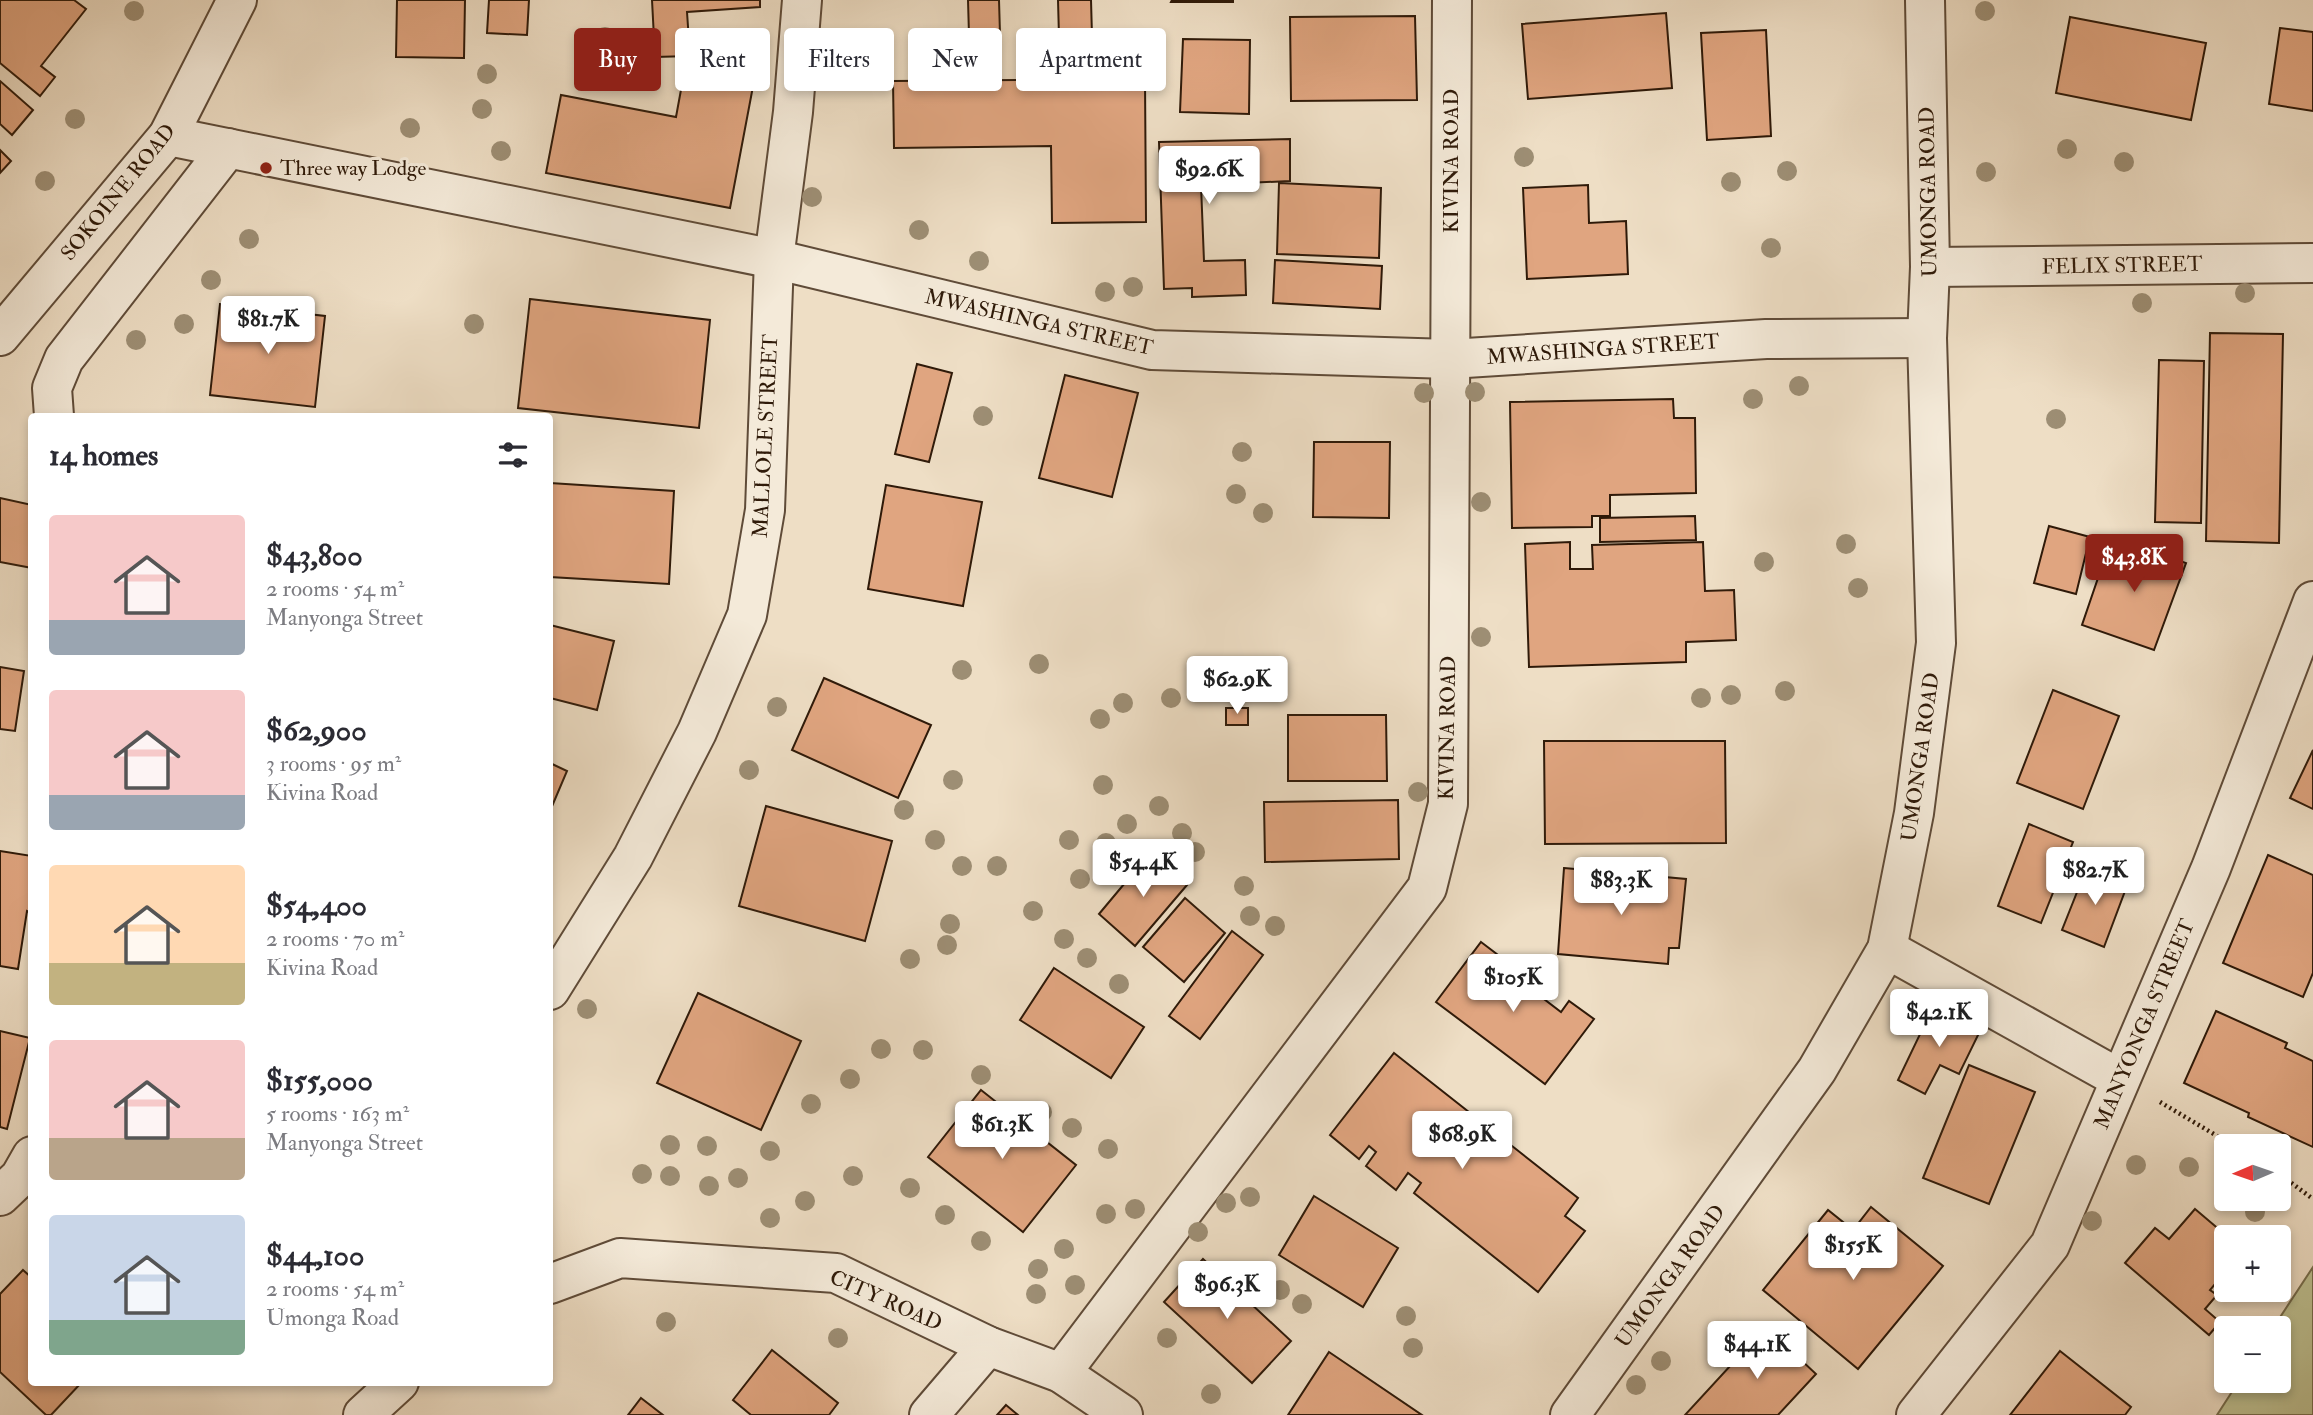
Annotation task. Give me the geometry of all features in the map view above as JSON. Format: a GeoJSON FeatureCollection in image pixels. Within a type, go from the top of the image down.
{"type":"FeatureCollection","features":[{"type":"Feature","properties":{"kind":"street","name":"SOKOINE ROAD"},"geometry":{"type":"LineString","coordinates":[[0,336],[168,136],[237,0]]}},
{"type":"Feature","properties":{"kind":"street","name":"MALLOLE STREET"},"geometry":{"type":"LineString","coordinates":[[553,985],[633,857],[697,732],[747,615],[765,510],[774,259],[793,112],[802,0]]}},
{"type":"Feature","properties":{"kind":"street","name":"KIVINA ROAD"},"geometry":{"type":"LineString","coordinates":[[1061,1373],[1427,888],[1448,804],[1452,0]]}},
{"type":"Feature","properties":{"kind":"street","name":"UMONGA ROAD"},"geometry":{"type":"LineString","coordinates":[[1570,1415],[1818,1070],[1887,949],[1914,813],[1936,643],[1927,338],[1930,267],[1925,0]]}},
{"type":"Feature","properties":{"kind":"street","name":"MWASHINGA STREET"},"geometry":{"type":"LineString","coordinates":[[168,136],[774,259],[1152,350],[1450,359],[1766,338],[1927,338]]}},
{"type":"Feature","properties":{"kind":"street"},"geometry":{"type":"LineString","coordinates":[[54,413],[52,388],[64,359],[228,148]]}},
{"type":"Feature","properties":{"kind":"street","name":"FELIX STREET"},"geometry":{"type":"LineString","coordinates":[[1930,267],[2313,264]]}},
{"type":"Feature","properties":{"kind":"street","name":"MANYONGA STREET"},"geometry":{"type":"LineString","coordinates":[[1916,1415],[2050,1245],[2211,868],[2313,601]]}},
{"type":"Feature","properties":{"kind":"street"},"geometry":{"type":"LineString","coordinates":[[1887,949],[2120,1079]]}},
{"type":"Feature","properties":{"kind":"street"},"geometry":{"type":"LineString","coordinates":[[0,1196],[20,1177],[28,1163]]}},
{"type":"Feature","properties":{"kind":"street","name":"CITY ROAD"},"geometry":{"type":"LineString","coordinates":[[553,1283],[620,1258],[836,1273],[988,1346],[1061,1373],[1123,1415]]}},
{"type":"Feature","properties":{"kind":"street"},"geometry":{"type":"LineString","coordinates":[[929,1415],[988,1346]]}},
{"type":"Feature","properties":{"kind":"street"},"geometry":{"type":"LineString","coordinates":[[363,1415],[395,1386]]}},
{"type":"Feature","properties":{"kind":"path"},"geometry":{"type":"LineString","coordinates":[[2120,1079],[2214,1134]]}},
{"type":"Feature","properties":{"kind":"path"},"geometry":{"type":"LineString","coordinates":[[2291,1182],[2313,1199]]}},
{"type":"Feature","properties":{"kind":"green space"},"geometry":{"type":"Polygon","coordinates":[[[2313,1267],[2313,1415],[2217,1415],[2231,1393],[2291,1393],[2291,1316],[2281,1316],[2313,1267]]]}},
{"type":"Feature","properties":{"kind":"building"},"geometry":{"type":"Polygon","coordinates":[[[0,0],[74,0],[86,9],[41,66],[55,77],[40,96],[0,63],[0,0]]]}},
{"type":"Feature","properties":{"kind":"building"},"geometry":{"type":"Polygon","coordinates":[[[397,0],[465,0],[464,58],[396,57],[397,0]]]}},
{"type":"Feature","properties":{"kind":"building"},"geometry":{"type":"Polygon","coordinates":[[[489,0],[529,0],[527,35],[487,33],[489,0]]]}},
{"type":"Feature","properties":{"kind":"building"},"geometry":{"type":"Polygon","coordinates":[[[652,0],[760,0],[760,7],[687,12],[688,28],[675,28],[675,56],[661,57],[661,28],[653,28],[652,0]]]}},
{"type":"Feature","properties":{"kind":"building"},"geometry":{"type":"Polygon","coordinates":[[[968,0],[999,0],[1000,28],[969,28],[968,0]]]}},
{"type":"Feature","properties":{"kind":"building"},"geometry":{"type":"Polygon","coordinates":[[[1058,0],[1091,0],[1092,28],[1059,28],[1058,0]]]}},
{"type":"Feature","properties":{"kind":"building"},"geometry":{"type":"Polygon","coordinates":[[[1233,0],[1233,2],[1171,2],[1233,0]]]}},
{"type":"Feature","properties":{"kind":"building"},"geometry":{"type":"Polygon","coordinates":[[[1666,13],[1672,88],[1528,99],[1522,24],[1666,13]]]}},
{"type":"Feature","properties":{"kind":"building"},"geometry":{"type":"Polygon","coordinates":[[[1415,16],[1417,100],[1291,101],[1290,17],[1415,16]]]}},
{"type":"Feature","properties":{"kind":"building"},"geometry":{"type":"Polygon","coordinates":[[[2070,17],[2206,43],[2191,120],[2056,93],[2070,17]]]}},
{"type":"Feature","properties":{"kind":"building"},"geometry":{"type":"Polygon","coordinates":[[[2280,28],[2313,32],[2313,111],[2269,104],[2280,28]]]}},
{"type":"Feature","properties":{"kind":"building"},"geometry":{"type":"Polygon","coordinates":[[[1766,30],[1771,136],[1707,140],[1701,33],[1766,30]]]}},
{"type":"Feature","properties":{"kind":"building"},"geometry":{"type":"Polygon","coordinates":[[[1183,39],[1250,40],[1249,114],[1180,112],[1183,39]]]}},
{"type":"Feature","properties":{"kind":"building"},"geometry":{"type":"Polygon","coordinates":[[[1002,80],[1016,80],[1016,91],[1145,91],[1146,222],[1052,223],[1051,146],[894,148],[894,81],[908,81],[908,91],[1002,91],[1002,80]]]}},
{"type":"Feature","properties":{"kind":"building"},"geometry":{"type":"Polygon","coordinates":[[[0,81],[33,110],[12,135],[0,124],[0,81]]]}},
{"type":"Feature","properties":{"kind":"building"},"geometry":{"type":"Polygon","coordinates":[[[681,91],[752,91],[730,208],[546,173],[561,95],[676,117],[681,91]]]}},
{"type":"Feature","properties":{"kind":"building"},"geometry":{"type":"Polygon","coordinates":[[[1290,139],[1290,181],[1201,185],[1204,261],[1245,260],[1246,295],[1192,297],[1192,288],[1164,289],[1159,142],[1290,139]]]}},
{"type":"Feature","properties":{"kind":"building"},"geometry":{"type":"Polygon","coordinates":[[[0,150],[11,161],[0,173],[0,150]]]}},
{"type":"Feature","properties":{"kind":"building"},"geometry":{"type":"Polygon","coordinates":[[[1279,183],[1381,188],[1379,258],[1277,254],[1279,183]]]}},
{"type":"Feature","properties":{"kind":"building"},"geometry":{"type":"Polygon","coordinates":[[[1588,185],[1589,223],[1626,221],[1628,274],[1527,279],[1523,188],[1588,185]]]}},
{"type":"Feature","properties":{"kind":"building"},"geometry":{"type":"Polygon","coordinates":[[[1275,260],[1382,266],[1380,309],[1273,303],[1275,260]]]}},
{"type":"Feature","properties":{"kind":"building"},"geometry":{"type":"Polygon","coordinates":[[[530,299],[710,320],[699,428],[518,408],[530,299]]]}},
{"type":"Feature","properties":{"kind":"building"},"geometry":{"type":"Polygon","coordinates":[[[220,304],[325,316],[315,407],[210,395],[220,304]]]}},
{"type":"Feature","properties":{"kind":"building"},"geometry":{"type":"Polygon","coordinates":[[[2210,333],[2283,334],[2279,543],[2206,541],[2210,333]]]}},
{"type":"Feature","properties":{"kind":"building"},"geometry":{"type":"Polygon","coordinates":[[[2159,360],[2204,361],[2201,523],[2155,522],[2159,360]]]}},
{"type":"Feature","properties":{"kind":"building"},"geometry":{"type":"Polygon","coordinates":[[[917,364],[952,373],[929,462],[895,454],[917,364]]]}},
{"type":"Feature","properties":{"kind":"building"},"geometry":{"type":"Polygon","coordinates":[[[1065,375],[1138,393],[1112,497],[1039,478],[1065,375]]]}},
{"type":"Feature","properties":{"kind":"building"},"geometry":{"type":"Polygon","coordinates":[[[1673,399],[1674,418],[1695,418],[1696,493],[1610,495],[1610,516],[1592,516],[1592,527],[1512,528],[1510,402],[1673,399]]]}},
{"type":"Feature","properties":{"kind":"building"},"geometry":{"type":"Polygon","coordinates":[[[1314,442],[1390,442],[1389,518],[1313,517],[1314,442]]]}},
{"type":"Feature","properties":{"kind":"building"},"geometry":{"type":"Polygon","coordinates":[[[553,483],[674,491],[669,584],[553,577],[553,483]]]}},
{"type":"Feature","properties":{"kind":"building"},"geometry":{"type":"Polygon","coordinates":[[[886,485],[982,502],[963,606],[868,589],[886,485]]]}},
{"type":"Feature","properties":{"kind":"building"},"geometry":{"type":"Polygon","coordinates":[[[0,498],[28,504],[28,567],[0,562],[0,498]]]}},
{"type":"Feature","properties":{"kind":"building"},"geometry":{"type":"Polygon","coordinates":[[[1695,516],[1696,540],[1600,542],[1600,518],[1695,516]]]}},
{"type":"Feature","properties":{"kind":"building"},"geometry":{"type":"Polygon","coordinates":[[[2049,526],[2090,537],[2076,594],[2034,583],[2049,526]]]}},
{"type":"Feature","properties":{"kind":"building"},"geometry":{"type":"Polygon","coordinates":[[[2112,537],[2186,563],[2154,650],[2082,625],[2112,537]]]}},
{"type":"Feature","properties":{"kind":"building"},"geometry":{"type":"Polygon","coordinates":[[[1570,542],[1570,569],[1593,569],[1592,545],[1703,542],[1705,591],[1734,590],[1736,640],[1686,642],[1686,662],[1529,667],[1525,544],[1570,542]]]}},
{"type":"Feature","properties":{"kind":"building"},"geometry":{"type":"Polygon","coordinates":[[[553,626],[614,641],[597,710],[553,699],[553,626]]]}},
{"type":"Feature","properties":{"kind":"building"},"geometry":{"type":"Polygon","coordinates":[[[0,667],[24,671],[15,731],[0,729],[0,667]]]}},
{"type":"Feature","properties":{"kind":"building"},"geometry":{"type":"Polygon","coordinates":[[[824,678],[931,725],[898,798],[792,750],[824,678]]]}},
{"type":"Feature","properties":{"kind":"building"},"geometry":{"type":"Polygon","coordinates":[[[2053,690],[2119,716],[2083,809],[2017,783],[2053,690]]]}},
{"type":"Feature","properties":{"kind":"building"},"geometry":{"type":"Polygon","coordinates":[[[1226,708],[1248,708],[1248,725],[1226,725],[1226,708]]]}},
{"type":"Feature","properties":{"kind":"building"},"geometry":{"type":"Polygon","coordinates":[[[1288,715],[1386,715],[1387,781],[1288,781],[1288,715]]]}},
{"type":"Feature","properties":{"kind":"building"},"geometry":{"type":"Polygon","coordinates":[[[1544,741],[1725,741],[1726,843],[1545,844],[1544,741]]]}},
{"type":"Feature","properties":{"kind":"building"},"geometry":{"type":"Polygon","coordinates":[[[2313,750],[2313,809],[2290,798],[2313,750]]]}},
{"type":"Feature","properties":{"kind":"building"},"geometry":{"type":"Polygon","coordinates":[[[553,764],[567,771],[553,804],[553,764]]]}},
{"type":"Feature","properties":{"kind":"building"},"geometry":{"type":"Polygon","coordinates":[[[1398,800],[1399,859],[1265,862],[1264,802],[1398,800]]]}},
{"type":"Feature","properties":{"kind":"building"},"geometry":{"type":"Polygon","coordinates":[[[766,806],[892,841],[865,941],[739,906],[766,806]]]}},
{"type":"Feature","properties":{"kind":"building"},"geometry":{"type":"Polygon","coordinates":[[[2029,824],[2073,842],[2041,923],[1998,906],[2029,824]]]}},
{"type":"Feature","properties":{"kind":"building"},"geometry":{"type":"Polygon","coordinates":[[[0,851],[28,855],[28,912],[18,969],[0,966],[0,851]]]}},
{"type":"Feature","properties":{"kind":"building"},"geometry":{"type":"Polygon","coordinates":[[[1150,853],[1187,885],[1135,946],[1099,914],[1150,853]]]}},
{"type":"Feature","properties":{"kind":"building"},"geometry":{"type":"Polygon","coordinates":[[[2268,855],[2313,875],[2313,973],[2303,997],[2223,963],[2268,855]]]}},
{"type":"Feature","properties":{"kind":"building"},"geometry":{"type":"Polygon","coordinates":[[[2087,867],[2128,883],[2104,947],[2062,930],[2087,867]]]}},
{"type":"Feature","properties":{"kind":"building"},"geometry":{"type":"Polygon","coordinates":[[[1564,868],[1608,872],[1607,887],[1631,889],[1632,874],[1686,879],[1679,948],[1669,948],[1668,964],[1558,954],[1564,868]]]}},
{"type":"Feature","properties":{"kind":"building"},"geometry":{"type":"Polygon","coordinates":[[[1185,898],[1225,933],[1184,982],[1143,947],[1185,898]]]}},
{"type":"Feature","properties":{"kind":"building"},"geometry":{"type":"Polygon","coordinates":[[[1232,931],[1263,955],[1200,1039],[1169,1016],[1232,931]]]}},
{"type":"Feature","properties":{"kind":"building"},"geometry":{"type":"Polygon","coordinates":[[[1481,942],[1523,974],[1519,980],[1561,1012],[1569,1001],[1594,1019],[1545,1084],[1436,1002],[1481,942]]]}},
{"type":"Feature","properties":{"kind":"building"},"geometry":{"type":"Polygon","coordinates":[[[1054,968],[1144,1027],[1111,1078],[1020,1020],[1054,968]]]}},
{"type":"Feature","properties":{"kind":"building"},"geometry":{"type":"Polygon","coordinates":[[[698,993],[801,1041],[761,1130],[657,1083],[698,993]]]}},
{"type":"Feature","properties":{"kind":"building"},"geometry":{"type":"Polygon","coordinates":[[[1934,1005],[1981,1029],[1959,1074],[1940,1065],[1925,1094],[1898,1080],[1934,1005]]]}},
{"type":"Feature","properties":{"kind":"building"},"geometry":{"type":"Polygon","coordinates":[[[2216,1011],[2287,1043],[2285,1048],[2313,1061],[2313,1147],[2291,1137],[2291,1134],[2285,1134],[2248,1117],[2249,1113],[2184,1083],[2216,1011]]]}},
{"type":"Feature","properties":{"kind":"building"},"geometry":{"type":"Polygon","coordinates":[[[0,1031],[28,1038],[28,1046],[7,1129],[0,1127],[0,1031]]]}},
{"type":"Feature","properties":{"kind":"building"},"geometry":{"type":"Polygon","coordinates":[[[1394,1053],[1578,1198],[1565,1216],[1585,1231],[1538,1292],[1414,1193],[1421,1183],[1408,1173],[1396,1190],[1366,1166],[1376,1152],[1369,1146],[1359,1159],[1330,1135],[1394,1053]]]}},
{"type":"Feature","properties":{"kind":"building"},"geometry":{"type":"Polygon","coordinates":[[[1969,1065],[2035,1092],[1989,1204],[1923,1178],[1969,1065]]]}},
{"type":"Feature","properties":{"kind":"building"},"geometry":{"type":"Polygon","coordinates":[[[981,1090],[1076,1165],[1023,1232],[928,1157],[981,1090]]]}},
{"type":"Feature","properties":{"kind":"building"},"geometry":{"type":"Polygon","coordinates":[[[1314,1196],[1398,1248],[1363,1307],[1279,1255],[1314,1196]]]}},
{"type":"Feature","properties":{"kind":"building"},"geometry":{"type":"Polygon","coordinates":[[[1871,1207],[1943,1266],[1858,1369],[1763,1290],[1828,1210],[1853,1230],[1871,1207]]]}},
{"type":"Feature","properties":{"kind":"building"},"geometry":{"type":"Polygon","coordinates":[[[2195,1209],[2214,1225],[2214,1285],[2210,1290],[2214,1293],[2214,1298],[2205,1309],[2214,1317],[2214,1329],[2209,1335],[2125,1263],[2155,1228],[2169,1239],[2195,1209]]]}},
{"type":"Feature","properties":{"kind":"building"},"geometry":{"type":"Polygon","coordinates":[[[1203,1259],[1291,1341],[1252,1383],[1164,1302],[1203,1259]]]}},
{"type":"Feature","properties":{"kind":"building"},"geometry":{"type":"Polygon","coordinates":[[[23,1270],[28,1274],[28,1386],[78,1386],[51,1415],[46,1415],[0,1372],[0,1294],[23,1270]]]}},
{"type":"Feature","properties":{"kind":"building"},"geometry":{"type":"Polygon","coordinates":[[[1766,1327],[1816,1374],[1778,1415],[1685,1415],[1766,1327]]]}},
{"type":"Feature","properties":{"kind":"building"},"geometry":{"type":"Polygon","coordinates":[[[772,1350],[838,1403],[829,1415],[751,1415],[733,1400],[772,1350]]]}},
{"type":"Feature","properties":{"kind":"building"},"geometry":{"type":"Polygon","coordinates":[[[2060,1351],[2131,1407],[2125,1415],[2010,1415],[2060,1351]]]}},
{"type":"Feature","properties":{"kind":"building"},"geometry":{"type":"Polygon","coordinates":[[[1329,1352],[1422,1415],[1288,1415],[1329,1352]]]}},
{"type":"Feature","properties":{"kind":"building"},"geometry":{"type":"Polygon","coordinates":[[[641,1398],[663,1415],[628,1415],[641,1398]]]}},
{"type":"Feature","properties":{"kind":"building"},"geometry":{"type":"Polygon","coordinates":[[[1006,1405],[1018,1415],[997,1415],[1006,1405]]]}},
{"type":"Feature","properties":{"kind":"place","name":"Three way Lodge"},"geometry":{"type":"Point","coordinates":[266,168]}}]}
